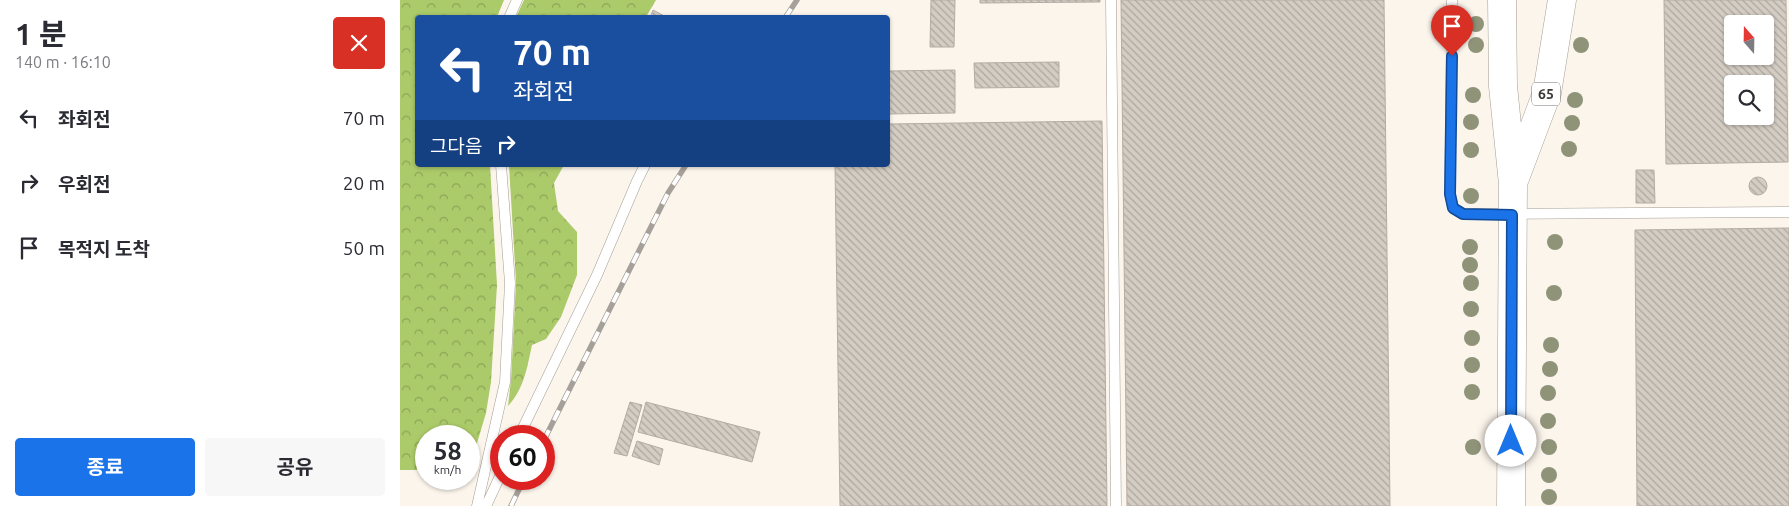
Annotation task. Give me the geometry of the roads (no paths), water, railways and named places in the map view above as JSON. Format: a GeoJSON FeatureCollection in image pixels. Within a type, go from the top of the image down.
{"type":"FeatureCollection","features":[{"type":"Feature","properties":{"kind":"main road","name":"65"},"geometry":{"type":"LineString","coordinates":[[1502,0],[1503,86],[1513,184],[1511,506]]}},
{"type":"Feature","properties":{"kind":"main road","name":"65"},"geometry":{"type":"LineString","coordinates":[[1513,184],[1547,93],[1562,0]]}},
{"type":"Feature","properties":{"kind":"lane"},"geometry":{"type":"LineString","coordinates":[[510,15],[516,0]]}},
{"type":"Feature","properties":{"kind":"lane"},"geometry":{"type":"LineString","coordinates":[[1111,0],[1116,506]]}},
{"type":"Feature","properties":{"kind":"lane"},"geometry":{"type":"LineString","coordinates":[[1452,0],[1450,194],[1453,208],[1463,214],[1512,215],[1617,212],[1789,212]]}},
{"type":"Feature","properties":{"kind":"lane"},"geometry":{"type":"LineString","coordinates":[[478,506],[505,382],[510,283],[501,167]]}},
{"type":"Feature","properties":{"kind":"lane"},"geometry":{"type":"LineString","coordinates":[[524,425],[597,275],[637,181],[645,167]]}},
{"type":"Feature","properties":{"kind":"lane"},"geometry":{"type":"LineString","coordinates":[[486,506],[494,490]]}},
{"type":"Feature","properties":{"kind":"railway"},"geometry":{"type":"LineString","coordinates":[[787,15],[797,0]]}},
{"type":"Feature","properties":{"kind":"railway"},"geometry":{"type":"LineString","coordinates":[[552,425],[668,193],[685,167]]}},
{"type":"Feature","properties":{"kind":"railway"},"geometry":{"type":"LineString","coordinates":[[511,506],[519,490]]}}]}
